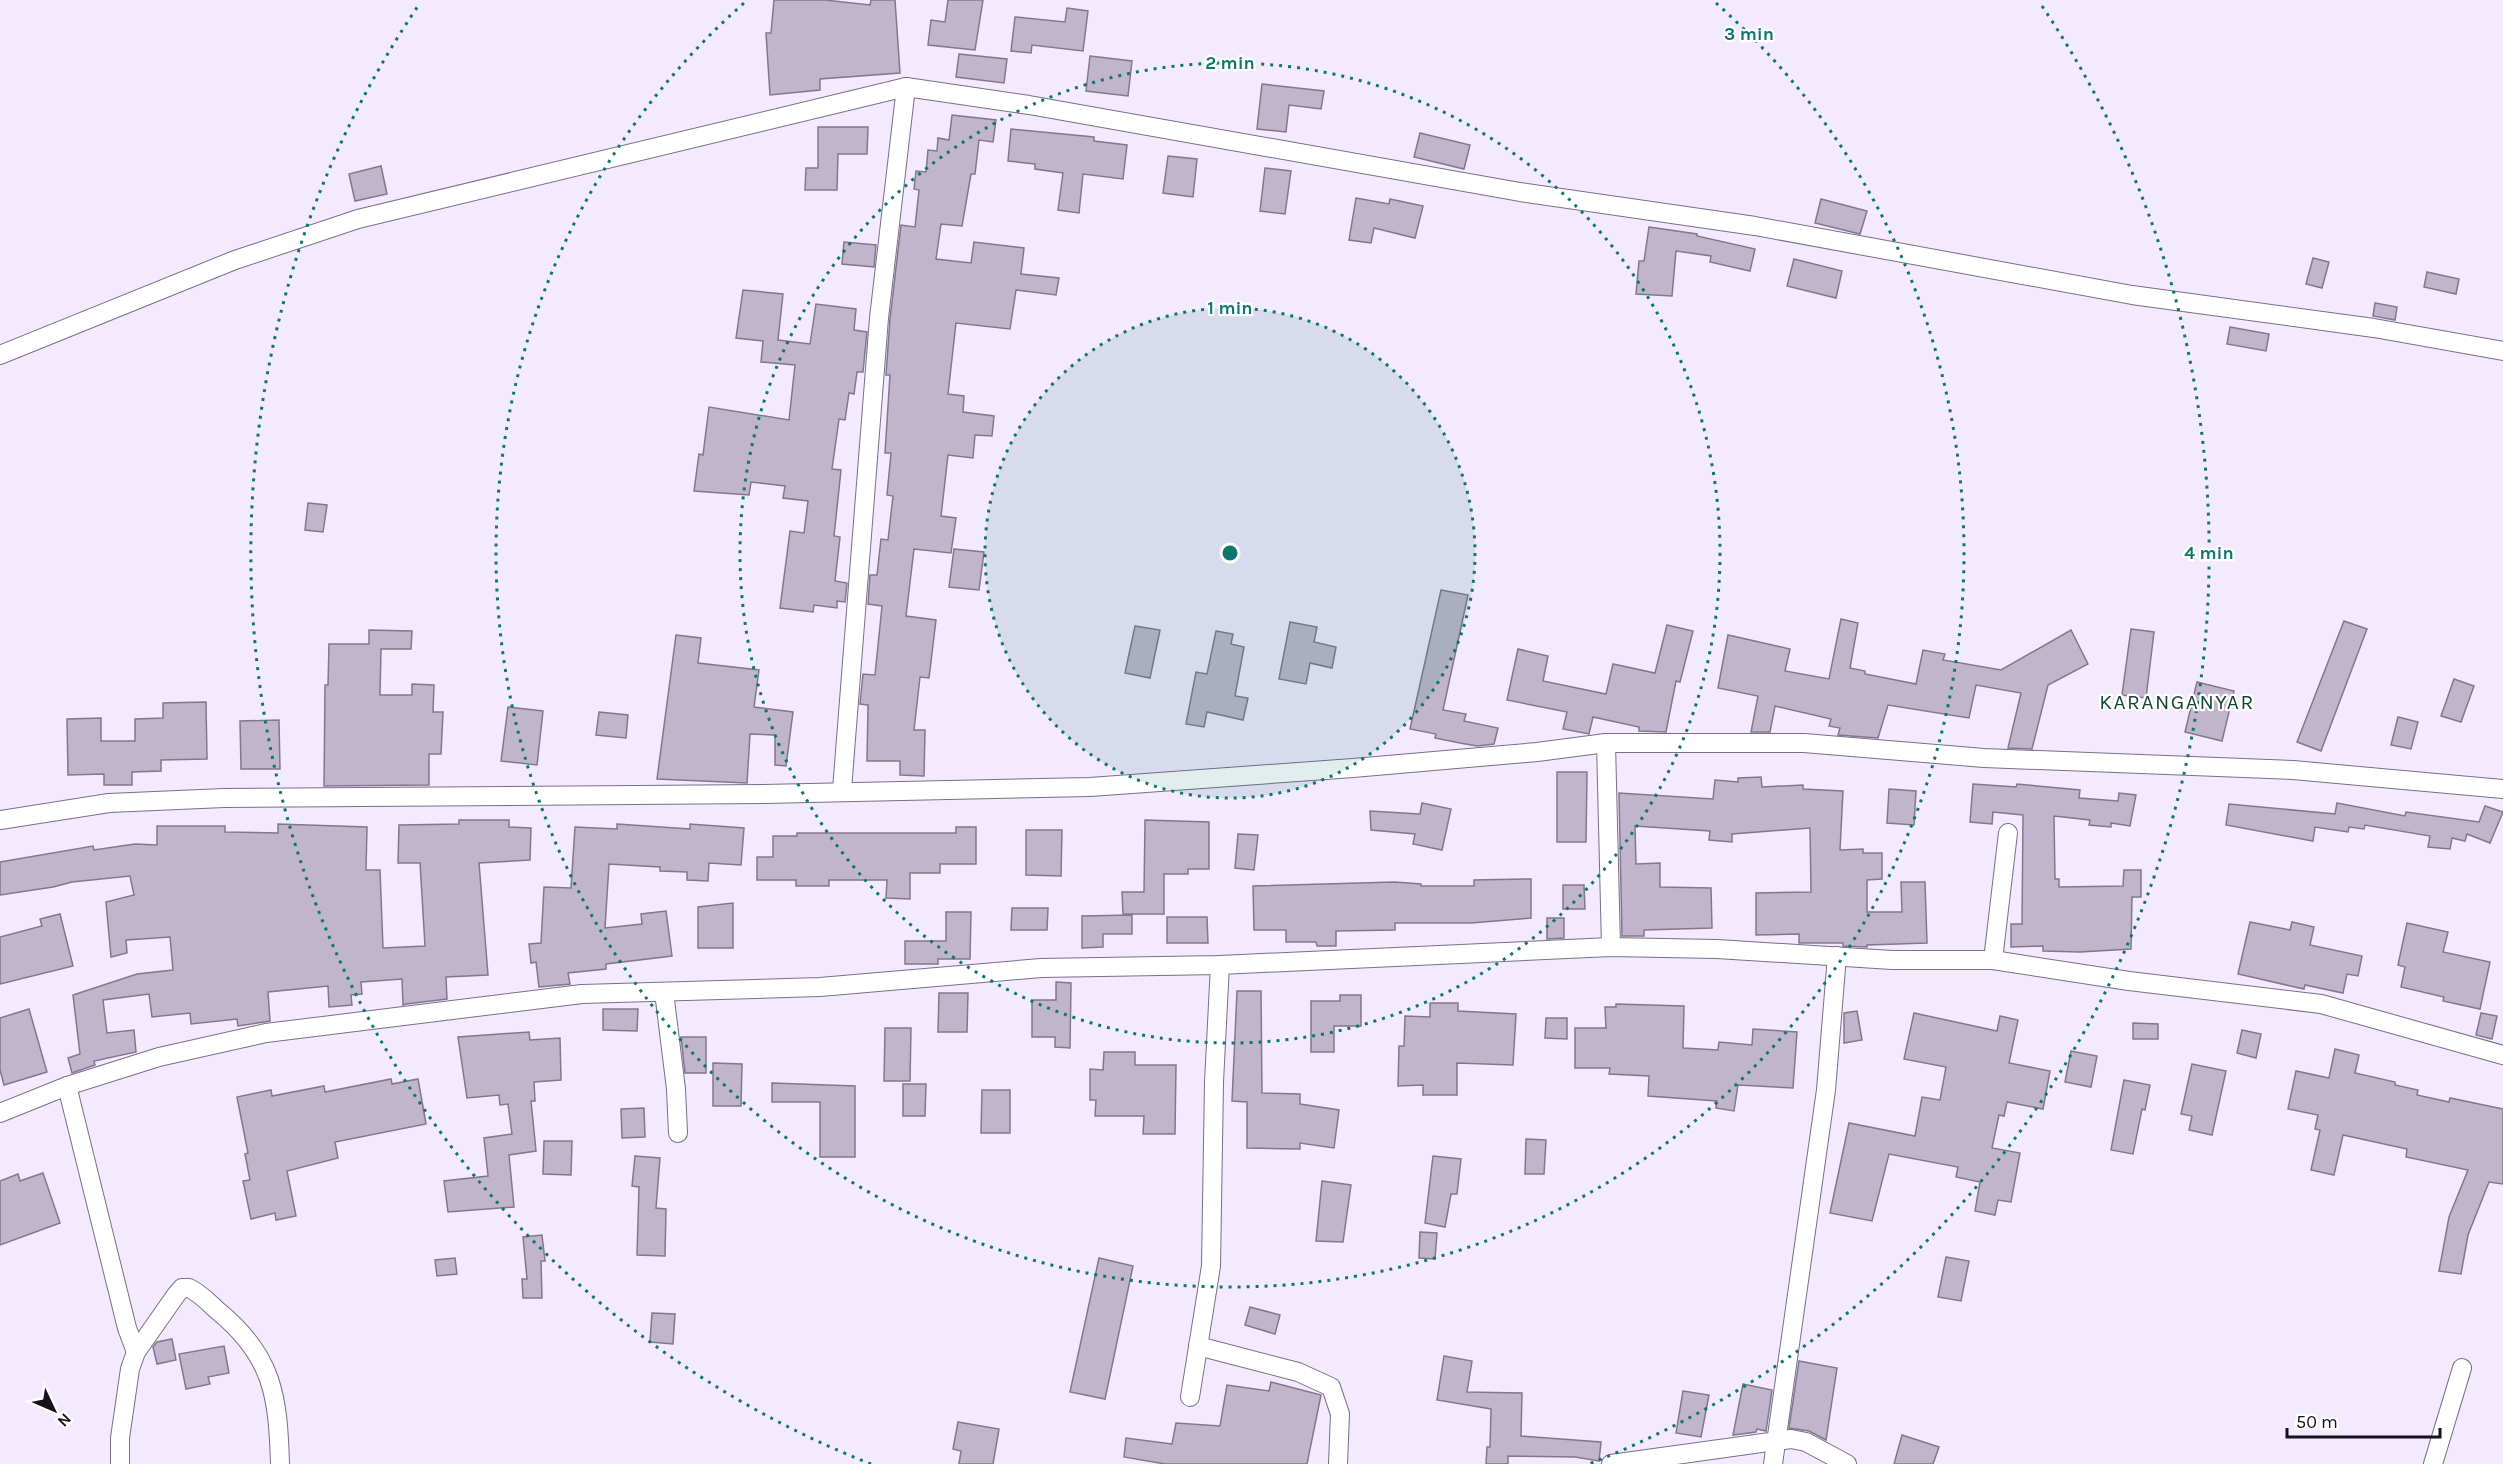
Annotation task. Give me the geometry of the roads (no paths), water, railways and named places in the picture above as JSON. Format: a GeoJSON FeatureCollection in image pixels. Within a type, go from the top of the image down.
{"type":"FeatureCollection","features":[{"type":"Feature","properties":{"kind":"street"},"geometry":{"type":"LineString","coordinates":[[842,790],[879,318],[906,87]]}},
{"type":"Feature","properties":{"kind":"street"},"geometry":{"type":"LineString","coordinates":[[0,355],[235,260],[358,219],[906,87],[1029,105],[1521,192],[1755,226],[2132,296],[2374,328],[2503,351]]}},
{"type":"Feature","properties":{"kind":"street"},"geometry":{"type":"LineString","coordinates":[[1606,743],[1611,947]]}},
{"type":"Feature","properties":{"kind":"street"},"geometry":{"type":"LineString","coordinates":[[0,820],[109,803],[224,798],[751,794],[842,790],[1090,787],[1353,768],[1537,752],[1606,743],[1804,743],[1984,758],[2293,770],[2503,789]]}},
{"type":"Feature","properties":{"kind":"street"},"geometry":{"type":"LineString","coordinates":[[1993,960],[2008,833]]}},
{"type":"Feature","properties":{"kind":"street"},"geometry":{"type":"LineString","coordinates":[[0,1113],[67,1086],[159,1057],[266,1033],[582,994],[820,987],[1041,968],[1220,965],[1611,947],[1717,949],[1893,960],[1993,960],[2129,981],[2320,1004],[2503,1055]]}},
{"type":"Feature","properties":{"kind":"street"},"geometry":{"type":"LineString","coordinates":[[1775,1452],[1826,1090],[1837,956]]}},
{"type":"Feature","properties":{"kind":"street"},"geometry":{"type":"LineString","coordinates":[[1190,1397],[1211,1266],[1214,1082],[1220,965]]}},
{"type":"Feature","properties":{"kind":"street"},"geometry":{"type":"LineString","coordinates":[[664,992],[676,1089],[678,1132]]}},
{"type":"Feature","properties":{"kind":"street"},"geometry":{"type":"LineString","coordinates":[[67,1086],[127,1328],[136,1352]]}},
{"type":"Feature","properties":{"kind":"street"},"geometry":{"type":"LineString","coordinates":[[120,1464],[126,1387],[136,1352],[182,1288],[193,1290],[241,1331],[256,1349],[269,1379],[280,1464]]}},
{"type":"Feature","properties":{"kind":"street"},"geometry":{"type":"LineString","coordinates":[[1198,1346],[1298,1372],[1331,1387],[1340,1414],[1338,1464]]}},
{"type":"Feature","properties":{"kind":"street"},"geometry":{"type":"LineString","coordinates":[[2433,1464],[2462,1368]]}},
{"type":"Feature","properties":{"kind":"street"},"geometry":{"type":"LineString","coordinates":[[1611,1464],[1775,1452],[1806,1442],[1847,1464]]}},
{"type":"Feature","properties":{"kind":"district","name":"KARANGANYAR"},"geometry":{"type":"Point","coordinates":[2177,702]}}]}
